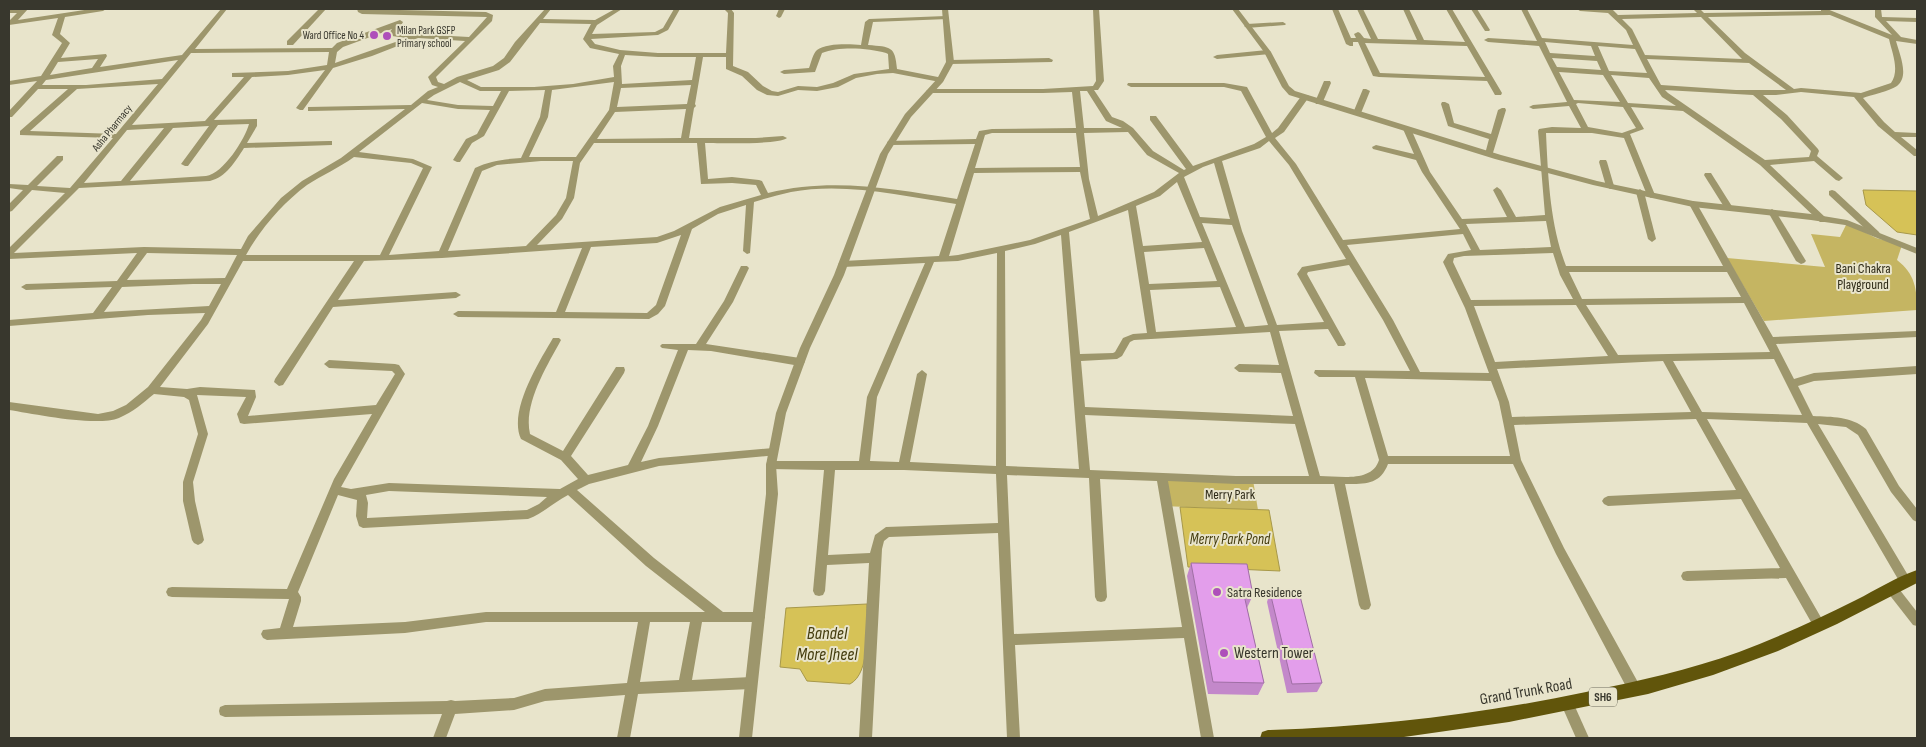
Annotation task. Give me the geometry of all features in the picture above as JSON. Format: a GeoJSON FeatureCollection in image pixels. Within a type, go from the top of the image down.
{"type":"FeatureCollection","features":[{"type":"Feature","properties":{"kind":"main road","name":"Grand Trunk Road"},"geometry":{"type":"LineString","coordinates":[[1268,738],[1372,733],[1506,716],[1635,690],[1681,678],[1739,659],[1819,625],[1905,582]]}},
{"type":"Feature","properties":{"kind":"street"},"geometry":{"type":"LineString","coordinates":[[10,23],[103,9]]}},
{"type":"Feature","properties":{"kind":"street","name":"Asha Pharmacy"},"geometry":{"type":"LineString","coordinates":[[9,254],[75,189],[120,136],[162,81],[224,9]]}},
{"type":"Feature","properties":{"kind":"street"},"geometry":{"type":"LineString","coordinates":[[290,43],[324,9]]}},
{"type":"Feature","properties":{"kind":"street"},"geometry":{"type":"LineString","coordinates":[[360,9],[362,12],[479,11],[491,18],[432,77],[435,83],[443,86]]}},
{"type":"Feature","properties":{"kind":"street"},"geometry":{"type":"LineString","coordinates":[[9,406],[98,418],[130,408],[152,390],[205,322],[251,238],[284,200],[305,183],[352,154],[420,100],[443,86],[496,68],[507,60],[548,9]]}},
{"type":"Feature","properties":{"kind":"street"},"geometry":{"type":"LineString","coordinates":[[619,9],[590,28],[588,39],[593,46],[623,52],[730,55]]}},
{"type":"Feature","properties":{"kind":"street"},"geometry":{"type":"LineString","coordinates":[[588,36],[656,34],[666,29],[677,9]]}},
{"type":"Feature","properties":{"kind":"street"},"geometry":{"type":"LineString","coordinates":[[728,9],[732,13],[729,67],[745,74],[760,88],[770,94],[778,94],[798,88],[817,89],[863,74],[892,71],[940,80]]}},
{"type":"Feature","properties":{"kind":"street"},"geometry":{"type":"LineString","coordinates":[[930,91],[1090,90],[1098,87],[1100,81],[1096,9]]}},
{"type":"Feature","properties":{"kind":"street"},"geometry":{"type":"LineString","coordinates":[[1235,9],[1267,52],[1286,87],[1292,93],[1489,154],[1610,186],[1693,204],[1772,212],[1847,224],[1917,251]]}},
{"type":"Feature","properties":{"kind":"street"},"geometry":{"type":"LineString","coordinates":[[1335,9],[1349,42],[1358,37],[1375,40],[1470,44]]}},
{"type":"Feature","properties":{"kind":"street"},"geometry":{"type":"LineString","coordinates":[[1360,9],[1375,40]]}},
{"type":"Feature","properties":{"kind":"street"},"geometry":{"type":"LineString","coordinates":[[1406,9],[1421,42]]}},
{"type":"Feature","properties":{"kind":"street"},"geometry":{"type":"LineString","coordinates":[[1450,9],[1498,93]]}},
{"type":"Feature","properties":{"kind":"street"},"geometry":{"type":"LineString","coordinates":[[1474,9],[1487,30]]}},
{"type":"Feature","properties":{"kind":"street"},"geometry":{"type":"LineString","coordinates":[[1524,9],[1572,102],[1582,126],[1589,131]]}},
{"type":"Feature","properties":{"kind":"street"},"geometry":{"type":"LineString","coordinates":[[1580,9],[1608,10],[1629,30],[1658,87],[1665,95],[1682,109],[1763,163],[1823,220]]}},
{"type":"Feature","properties":{"kind":"street"},"geometry":{"type":"LineString","coordinates":[[1696,9],[1748,61],[1791,90]]}},
{"type":"Feature","properties":{"kind":"street"},"geometry":{"type":"LineString","coordinates":[[1821,9],[1895,38],[1917,42]]}},
{"type":"Feature","properties":{"kind":"street"},"geometry":{"type":"LineString","coordinates":[[1658,87],[1756,93],[1791,90],[1859,95],[1894,85],[1898,81],[1900,70],[1895,38],[1881,20],[1877,13],[1878,9]]}},
{"type":"Feature","properties":{"kind":"street"},"geometry":{"type":"LineString","coordinates":[[10,23],[23,10]]}},
{"type":"Feature","properties":{"kind":"street"},"geometry":{"type":"LineString","coordinates":[[9,12],[23,10]]}},
{"type":"Feature","properties":{"kind":"street"},"geometry":{"type":"LineString","coordinates":[[408,12],[394,34],[470,39]]}},
{"type":"Feature","properties":{"kind":"street"},"geometry":{"type":"LineString","coordinates":[[745,738],[772,494],[771,465],[781,413],[800,362],[843,264],[884,154],[908,116],[940,80],[950,62],[945,13],[871,20],[868,22],[864,48]]}},
{"type":"Feature","properties":{"kind":"street"},"geometry":{"type":"LineString","coordinates":[[1615,17],[1829,13]]}},
{"type":"Feature","properties":{"kind":"street"},"geometry":{"type":"LineString","coordinates":[[9,116],[38,87],[58,60],[66,43],[56,35],[62,14]]}},
{"type":"Feature","properties":{"kind":"street"},"geometry":{"type":"LineString","coordinates":[[1881,20],[1916,21]]}},
{"type":"Feature","properties":{"kind":"street"},"geometry":{"type":"LineString","coordinates":[[538,21],[597,22]]}},
{"type":"Feature","properties":{"kind":"street"},"geometry":{"type":"LineString","coordinates":[[300,108],[330,66],[330,54],[333,50],[340,45],[399,24]]}},
{"type":"Feature","properties":{"kind":"street"},"geometry":{"type":"LineString","coordinates":[[1247,26],[1283,24]]}},
{"type":"Feature","properties":{"kind":"street"},"geometry":{"type":"LineString","coordinates":[[235,75],[300,71],[330,66],[418,36]]}},
{"type":"Feature","properties":{"kind":"street"},"geometry":{"type":"LineString","coordinates":[[1358,37],[1376,74],[1379,75],[1490,79]]}},
{"type":"Feature","properties":{"kind":"street"},"geometry":{"type":"LineString","coordinates":[[1488,40],[1637,46]]}},
{"type":"Feature","properties":{"kind":"street"},"geometry":{"type":"LineString","coordinates":[[1593,43],[1606,73],[1640,129],[1626,133],[1650,195]]}},
{"type":"Feature","properties":{"kind":"street"},"geometry":{"type":"LineString","coordinates":[[784,72],[812,70],[819,52],[824,49],[864,48],[889,51],[892,54],[892,71]]}},
{"type":"Feature","properties":{"kind":"street"},"geometry":{"type":"LineString","coordinates":[[9,83],[94,71],[186,54],[333,50]]}},
{"type":"Feature","properties":{"kind":"street"},"geometry":{"type":"LineString","coordinates":[[530,247],[559,217],[570,198],[574,170],[578,158],[613,110],[618,83],[617,66],[623,52]]}},
{"type":"Feature","properties":{"kind":"street"},"geometry":{"type":"LineString","coordinates":[[1217,56],[1267,52]]}},
{"type":"Feature","properties":{"kind":"street"},"geometry":{"type":"LineString","coordinates":[[684,141],[700,55]]}},
{"type":"Feature","properties":{"kind":"street"},"geometry":{"type":"LineString","coordinates":[[1547,55],[1600,59]]}},
{"type":"Feature","properties":{"kind":"street"},"geometry":{"type":"LineString","coordinates":[[58,60],[103,56],[94,71]]}},
{"type":"Feature","properties":{"kind":"street"},"geometry":{"type":"LineString","coordinates":[[1642,56],[1748,61]]}},
{"type":"Feature","properties":{"kind":"street"},"geometry":{"type":"LineString","coordinates":[[950,62],[1049,60]]}},
{"type":"Feature","properties":{"kind":"street"},"geometry":{"type":"LineString","coordinates":[[1554,69],[1652,76]]}},
{"type":"Feature","properties":{"kind":"street"},"geometry":{"type":"LineString","coordinates":[[185,164],[212,122],[250,75]]}},
{"type":"Feature","properties":{"kind":"street"},"geometry":{"type":"LineString","coordinates":[[460,79],[480,89],[549,88],[618,83],[696,82]]}},
{"type":"Feature","properties":{"kind":"street"},"geometry":{"type":"LineString","coordinates":[[38,87],[75,87],[162,81]]}},
{"type":"Feature","properties":{"kind":"street"},"geometry":{"type":"LineString","coordinates":[[1319,102],[1327,83]]}},
{"type":"Feature","properties":{"kind":"street"},"geometry":{"type":"LineString","coordinates":[[1131,85],[1224,85],[1241,87],[1248,93],[1270,137],[1292,164],[1353,261],[1388,320],[1417,375]]}},
{"type":"Feature","properties":{"kind":"street"},"geometry":{"type":"LineString","coordinates":[[75,87],[23,133],[120,136]]}},
{"type":"Feature","properties":{"kind":"street"},"geometry":{"type":"LineString","coordinates":[[524,160],[544,117],[549,88]]}},
{"type":"Feature","properties":{"kind":"street"},"geometry":{"type":"LineString","coordinates":[[457,160],[469,141],[480,136],[506,89]]}},
{"type":"Feature","properties":{"kind":"street"},"geometry":{"type":"LineString","coordinates":[[1076,90],[1084,169],[1095,220]]}},
{"type":"Feature","properties":{"kind":"street"},"geometry":{"type":"LineString","coordinates":[[1090,90],[1106,116],[1130,130],[1150,153],[1185,173]]}},
{"type":"Feature","properties":{"kind":"street"},"geometry":{"type":"LineString","coordinates":[[1357,114],[1366,91]]}},
{"type":"Feature","properties":{"kind":"street"},"geometry":{"type":"LineString","coordinates":[[1756,93],[1784,117],[1814,151],[1812,159],[1808,160],[1763,163]]}},
{"type":"Feature","properties":{"kind":"street"},"geometry":{"type":"LineString","coordinates":[[1859,95],[1860,100],[1875,118],[1917,154]]}},
{"type":"Feature","properties":{"kind":"street"},"geometry":{"type":"LineString","coordinates":[[843,264],[958,258],[1032,242],[1065,231],[1157,194],[1185,173],[1217,159],[1257,146],[1281,130],[1305,97]]}},
{"type":"Feature","properties":{"kind":"street"},"geometry":{"type":"LineString","coordinates":[[420,100],[458,107],[496,108]]}},
{"type":"Feature","properties":{"kind":"street"},"geometry":{"type":"LineString","coordinates":[[1533,107],[1564,105],[1585,101],[1682,109]]}},
{"type":"Feature","properties":{"kind":"street"},"geometry":{"type":"LineString","coordinates":[[1445,104],[1451,124],[1494,138]]}},
{"type":"Feature","properties":{"kind":"street"},"geometry":{"type":"LineString","coordinates":[[613,110],[692,106]]}},
{"type":"Feature","properties":{"kind":"street"},"geometry":{"type":"LineString","coordinates":[[311,109],[413,107]]}},
{"type":"Feature","properties":{"kind":"street"},"geometry":{"type":"LineString","coordinates":[[1489,154],[1502,110]]}},
{"type":"Feature","properties":{"kind":"street"},"geometry":{"type":"LineString","coordinates":[[1152,118],[1185,173],[1197,220],[1242,331]]}},
{"type":"Feature","properties":{"kind":"street"},"geometry":{"type":"LineString","coordinates":[[9,186],[75,189],[210,178],[220,173],[242,146],[254,125],[254,121],[126,128]]}},
{"type":"Feature","properties":{"kind":"street"},"geometry":{"type":"LineString","coordinates":[[123,184],[171,125]]}},
{"type":"Feature","properties":{"kind":"street"},"geometry":{"type":"LineString","coordinates":[[1407,129],[1431,179],[1466,231],[1477,252]]}},
{"type":"Feature","properties":{"kind":"street"},"geometry":{"type":"LineString","coordinates":[[943,259],[982,134],[992,130],[1130,130]]}},
{"type":"Feature","properties":{"kind":"street"},"geometry":{"type":"LineString","coordinates":[[1615,358],[1580,301],[1564,269],[1551,233],[1542,130],[1589,131],[1627,136]]}},
{"type":"Feature","properties":{"kind":"street"},"geometry":{"type":"LineString","coordinates":[[1893,134],[1917,135]]}},
{"type":"Feature","properties":{"kind":"street"},"geometry":{"type":"LineString","coordinates":[[591,141],[756,140],[783,138]]}},
{"type":"Feature","properties":{"kind":"street"},"geometry":{"type":"LineString","coordinates":[[701,140],[704,182],[732,180],[759,183],[766,196]]}},
{"type":"Feature","properties":{"kind":"street"},"geometry":{"type":"LineString","coordinates":[[891,143],[980,141]]}},
{"type":"Feature","properties":{"kind":"street"},"geometry":{"type":"LineString","coordinates":[[242,146],[328,144]]}},
{"type":"Feature","properties":{"kind":"street"},"geometry":{"type":"LineString","coordinates":[[1376,147],[1420,158]]}},
{"type":"Feature","properties":{"kind":"street"},"geometry":{"type":"LineString","coordinates":[[352,154],[413,161],[428,167],[383,258]]}},
{"type":"Feature","properties":{"kind":"street"},"geometry":{"type":"LineString","coordinates":[[1812,156],[1839,178]]}},
{"type":"Feature","properties":{"kind":"street"},"geometry":{"type":"LineString","coordinates":[[9,209],[60,158]]}},
{"type":"Feature","properties":{"kind":"street"},"geometry":{"type":"LineString","coordinates":[[442,255],[478,170],[488,163],[578,158]]}},
{"type":"Feature","properties":{"kind":"street"},"geometry":{"type":"LineString","coordinates":[[1217,159],[1235,222],[1274,329],[1316,480]]}},
{"type":"Feature","properties":{"kind":"street"},"geometry":{"type":"LineString","coordinates":[[1603,162],[1610,186]]}},
{"type":"Feature","properties":{"kind":"street"},"geometry":{"type":"LineString","coordinates":[[972,171],[1084,169]]}},
{"type":"Feature","properties":{"kind":"street"},"geometry":{"type":"LineString","coordinates":[[1708,174],[1729,208]]}},
{"type":"Feature","properties":{"kind":"street"},"geometry":{"type":"LineString","coordinates":[[9,254],[144,250],[361,258],[442,255],[530,247],[657,240],[676,235],[723,209],[794,188],[819,186],[871,190],[961,202]]}},
{"type":"Feature","properties":{"kind":"street"},"geometry":{"type":"LineString","coordinates":[[1497,190],[1513,220]]}},
{"type":"Feature","properties":{"kind":"street"},"geometry":{"type":"LineString","coordinates":[[1640,192],[1652,239]]}},
{"type":"Feature","properties":{"kind":"street"},"geometry":{"type":"LineString","coordinates":[[1832,193],[1876,234]]}},
{"type":"Feature","properties":{"kind":"street"},"geometry":{"type":"LineString","coordinates":[[747,251],[750,202]]}},
{"type":"Feature","properties":{"kind":"street"},"geometry":{"type":"LineString","coordinates":[[1693,204],[1770,341],[1809,418],[1905,582],[1917,621]]}},
{"type":"Feature","properties":{"kind":"street"},"geometry":{"type":"LineString","coordinates":[[1132,205],[1152,336]]}},
{"type":"Feature","properties":{"kind":"street"},"geometry":{"type":"LineString","coordinates":[[1772,212],[1801,261]]}},
{"type":"Feature","properties":{"kind":"street"},"geometry":{"type":"LineString","coordinates":[[1459,222],[1550,218]]}},
{"type":"Feature","properties":{"kind":"street"},"geometry":{"type":"LineString","coordinates":[[1197,220],[1235,222]]}},
{"type":"Feature","properties":{"kind":"street"},"geometry":{"type":"LineString","coordinates":[[458,314],[649,316],[656,312],[660,306],[688,228]]}},
{"type":"Feature","properties":{"kind":"street"},"geometry":{"type":"LineString","coordinates":[[1065,231],[1079,411],[1089,474],[1101,597]]}},
{"type":"Feature","properties":{"kind":"street"},"geometry":{"type":"LineString","coordinates":[[1341,243],[1466,231]]}},
{"type":"Feature","properties":{"kind":"street"},"geometry":{"type":"LineString","coordinates":[[559,316],[588,244]]}},
{"type":"Feature","properties":{"kind":"street"},"geometry":{"type":"LineString","coordinates":[[1139,249],[1207,245]]}},
{"type":"Feature","properties":{"kind":"street"},"geometry":{"type":"LineString","coordinates":[[1001,249],[1001,470],[1014,738]]}},
{"type":"Feature","properties":{"kind":"street"},"geometry":{"type":"LineString","coordinates":[[96,316],[144,250]]}},
{"type":"Feature","properties":{"kind":"street"},"geometry":{"type":"LineString","coordinates":[[1557,250],[1477,252],[1452,256],[1448,262],[1468,303],[1504,402],[1516,460],[1560,551],[1635,690]]}},
{"type":"Feature","properties":{"kind":"street"},"geometry":{"type":"LineString","coordinates":[[279,382],[361,258]]}},
{"type":"Feature","properties":{"kind":"street"},"geometry":{"type":"LineString","coordinates":[[864,466],[872,397],[931,260]]}},
{"type":"Feature","properties":{"kind":"street"},"geometry":{"type":"LineString","coordinates":[[1341,344],[1302,274],[1303,271],[1353,261]]}},
{"type":"Feature","properties":{"kind":"street"},"geometry":{"type":"LineString","coordinates":[[699,347],[728,302],[744,268]]}},
{"type":"Feature","properties":{"kind":"street"},"geometry":{"type":"LineString","coordinates":[[1564,269],[1729,269]]}},
{"type":"Feature","properties":{"kind":"street"},"geometry":{"type":"LineString","coordinates":[[26,287],[227,281]]}},
{"type":"Feature","properties":{"kind":"street"},"geometry":{"type":"LineString","coordinates":[[1145,287],[1223,284]]}},
{"type":"Feature","properties":{"kind":"street"},"geometry":{"type":"LineString","coordinates":[[330,304],[456,295]]}},
{"type":"Feature","properties":{"kind":"street"},"geometry":{"type":"LineString","coordinates":[[1468,303],[1746,300]]}},
{"type":"Feature","properties":{"kind":"street"},"geometry":{"type":"LineString","coordinates":[[9,322],[52,321],[96,316],[212,309]]}},
{"type":"Feature","properties":{"kind":"street"},"geometry":{"type":"LineString","coordinates":[[1075,358],[1114,356],[1119,354],[1126,340],[1134,337],[1330,325]]}},
{"type":"Feature","properties":{"kind":"street"},"geometry":{"type":"LineString","coordinates":[[1770,341],[1917,334]]}},
{"type":"Feature","properties":{"kind":"street"},"geometry":{"type":"LineString","coordinates":[[556,340],[528,395],[522,429],[525,436],[565,458],[586,480]]}},
{"type":"Feature","properties":{"kind":"street"},"geometry":{"type":"LineString","coordinates":[[665,346],[699,347],[800,362]]}},
{"type":"Feature","properties":{"kind":"street"},"geometry":{"type":"LineString","coordinates":[[632,469],[653,426],[684,347]]}},
{"type":"Feature","properties":{"kind":"street"},"geometry":{"type":"LineString","coordinates":[[1491,366],[1615,358],[1777,356]]}},
{"type":"Feature","properties":{"kind":"street"},"geometry":{"type":"LineString","coordinates":[[1666,358],[1819,625]]}},
{"type":"Feature","properties":{"kind":"street"},"geometry":{"type":"LineString","coordinates":[[291,594],[335,490],[395,386],[399,372],[394,368],[329,364]]}},
{"type":"Feature","properties":{"kind":"street"},"geometry":{"type":"LineString","coordinates":[[1239,368],[1285,369]]}},
{"type":"Feature","properties":{"kind":"street"},"geometry":{"type":"LineString","coordinates":[[565,458],[620,370]]}},
{"type":"Feature","properties":{"kind":"street"},"geometry":{"type":"LineString","coordinates":[[1792,384],[1814,377],[1917,370]]}},
{"type":"Feature","properties":{"kind":"street"},"geometry":{"type":"LineString","coordinates":[[1319,373],[1495,377]]}},
{"type":"Feature","properties":{"kind":"street"},"geometry":{"type":"LineString","coordinates":[[904,466],[922,374]]}},
{"type":"Feature","properties":{"kind":"street"},"geometry":{"type":"LineString","coordinates":[[771,465],[904,466],[1236,480],[1375,478],[1382,468],[1384,460],[1358,374]]}},
{"type":"Feature","properties":{"kind":"street"},"geometry":{"type":"LineString","coordinates":[[152,390],[187,393],[200,391],[251,393],[251,397],[242,414],[244,420],[381,409]]}},
{"type":"Feature","properties":{"kind":"street"},"geometry":{"type":"LineString","coordinates":[[187,393],[193,398],[203,434],[188,482],[189,501],[198,540]]}},
{"type":"Feature","properties":{"kind":"street"},"geometry":{"type":"LineString","coordinates":[[1079,411],[1299,420]]}},
{"type":"Feature","properties":{"kind":"street"},"geometry":{"type":"LineString","coordinates":[[1508,421],[1699,415],[1809,418],[1846,423],[1859,429],[1895,488],[1917,518]]}},
{"type":"Feature","properties":{"kind":"street"},"geometry":{"type":"LineString","coordinates":[[335,490],[361,496],[364,501],[361,519],[363,523],[375,524],[528,514],[543,507],[565,491],[586,480],[659,462],[773,452]]}},
{"type":"Feature","properties":{"kind":"street"},"geometry":{"type":"LineString","coordinates":[[1384,460],[1516,460]]}},
{"type":"Feature","properties":{"kind":"street"},"geometry":{"type":"LineString","coordinates":[[819,592],[830,465]]}},
{"type":"Feature","properties":{"kind":"street"},"geometry":{"type":"LineString","coordinates":[[1162,477],[1208,738]]}},
{"type":"Feature","properties":{"kind":"street"},"geometry":{"type":"LineString","coordinates":[[1339,480],[1365,605]]}},
{"type":"Feature","properties":{"kind":"street"},"geometry":{"type":"LineString","coordinates":[[352,494],[389,487],[565,491],[650,562],[721,617]]}},
{"type":"Feature","properties":{"kind":"street"},"geometry":{"type":"LineString","coordinates":[[1608,501],[1744,494]]}},
{"type":"Feature","properties":{"kind":"street"},"geometry":{"type":"LineString","coordinates":[[865,738],[876,558],[879,538],[886,532],[1004,528]]}},
{"type":"Feature","properties":{"kind":"street"},"geometry":{"type":"LineString","coordinates":[[822,560],[876,558]]}},
{"type":"Feature","properties":{"kind":"street"},"geometry":{"type":"LineString","coordinates":[[1687,576],[1788,573]]}},
{"type":"Feature","properties":{"kind":"street"},"geometry":{"type":"LineString","coordinates":[[172,592],[291,594],[295,597],[295,601],[285,633]]}},
{"type":"Feature","properties":{"kind":"street"},"geometry":{"type":"LineString","coordinates":[[624,738],[646,616]]}},
{"type":"Feature","properties":{"kind":"street"},"geometry":{"type":"LineString","coordinates":[[267,634],[419,627],[456,623],[486,617],[759,617]]}},
{"type":"Feature","properties":{"kind":"street"},"geometry":{"type":"LineString","coordinates":[[684,686],[697,617]]}},
{"type":"Feature","properties":{"kind":"street"},"geometry":{"type":"LineString","coordinates":[[1009,640],[1188,632]]}},
{"type":"Feature","properties":{"kind":"street"},"geometry":{"type":"LineString","coordinates":[[225,711],[480,706],[514,704],[545,695],[751,682]]}},
{"type":"Feature","properties":{"kind":"street"},"geometry":{"type":"LineString","coordinates":[[1566,704],[1584,738]]}},
{"type":"Feature","properties":{"kind":"street"},"geometry":{"type":"LineString","coordinates":[[440,738],[451,706]]}},
{"type":"Feature","properties":{"kind":"green space","name":"Bani Chakra Playground"},"geometry":{"type":"Polygon","coordinates":[[[1847,223],[1876,238],[1902,245],[1897,260],[1908,271],[1914,282],[1917,310],[1764,321],[1727,258],[1825,267],[1811,234],[1840,237],[1847,223]]]}},
{"type":"Feature","properties":{"kind":"green space","name":"Merry Park"},"geometry":{"type":"Polygon","coordinates":[[[1160,477],[1253,480],[1258,510],[1163,506],[1160,477]]]}},
{"type":"Feature","properties":{"kind":"water"},"geometry":{"type":"Polygon","coordinates":[[[1863,190],[1917,191],[1917,235],[1897,232],[1866,205],[1863,190]]]}},
{"type":"Feature","properties":{"kind":"water","name":"Merry Park Pond"},"geometry":{"type":"Polygon","coordinates":[[[1180,507],[1269,510],[1280,571],[1188,567],[1180,507]]]}},
{"type":"Feature","properties":{"kind":"water","name":"Bandel More Jheel"},"geometry":{"type":"Polygon","coordinates":[[[867,604],[867,636],[864,660],[857,678],[850,684],[807,681],[800,669],[780,667],[786,608],[867,604]]]}},
{"type":"Feature","properties":{"kind":"building"},"geometry":{"type":"Polygon","coordinates":[[[1191,563],[1247,564],[1253,595],[1244,595],[1264,683],[1213,682],[1191,563]]]}},
{"type":"Feature","properties":{"kind":"building"},"geometry":{"type":"Polygon","coordinates":[[[1270,592],[1299,592],[1322,683],[1292,684],[1270,592]]]}},
{"type":"Feature","properties":{"kind":"place","name":"Ward Office No 4"},"geometry":{"type":"Point","coordinates":[374,35]}},
{"type":"Feature","properties":{"kind":"place","name":"Milan Park GSFP Primary school"},"geometry":{"type":"Point","coordinates":[387,36]}},
{"type":"Feature","properties":{"kind":"place","name":"Satra Residence"},"geometry":{"type":"Point","coordinates":[1217,592]}},
{"type":"Feature","properties":{"kind":"place","name":"Western Tower"},"geometry":{"type":"Point","coordinates":[1224,653]}}]}
